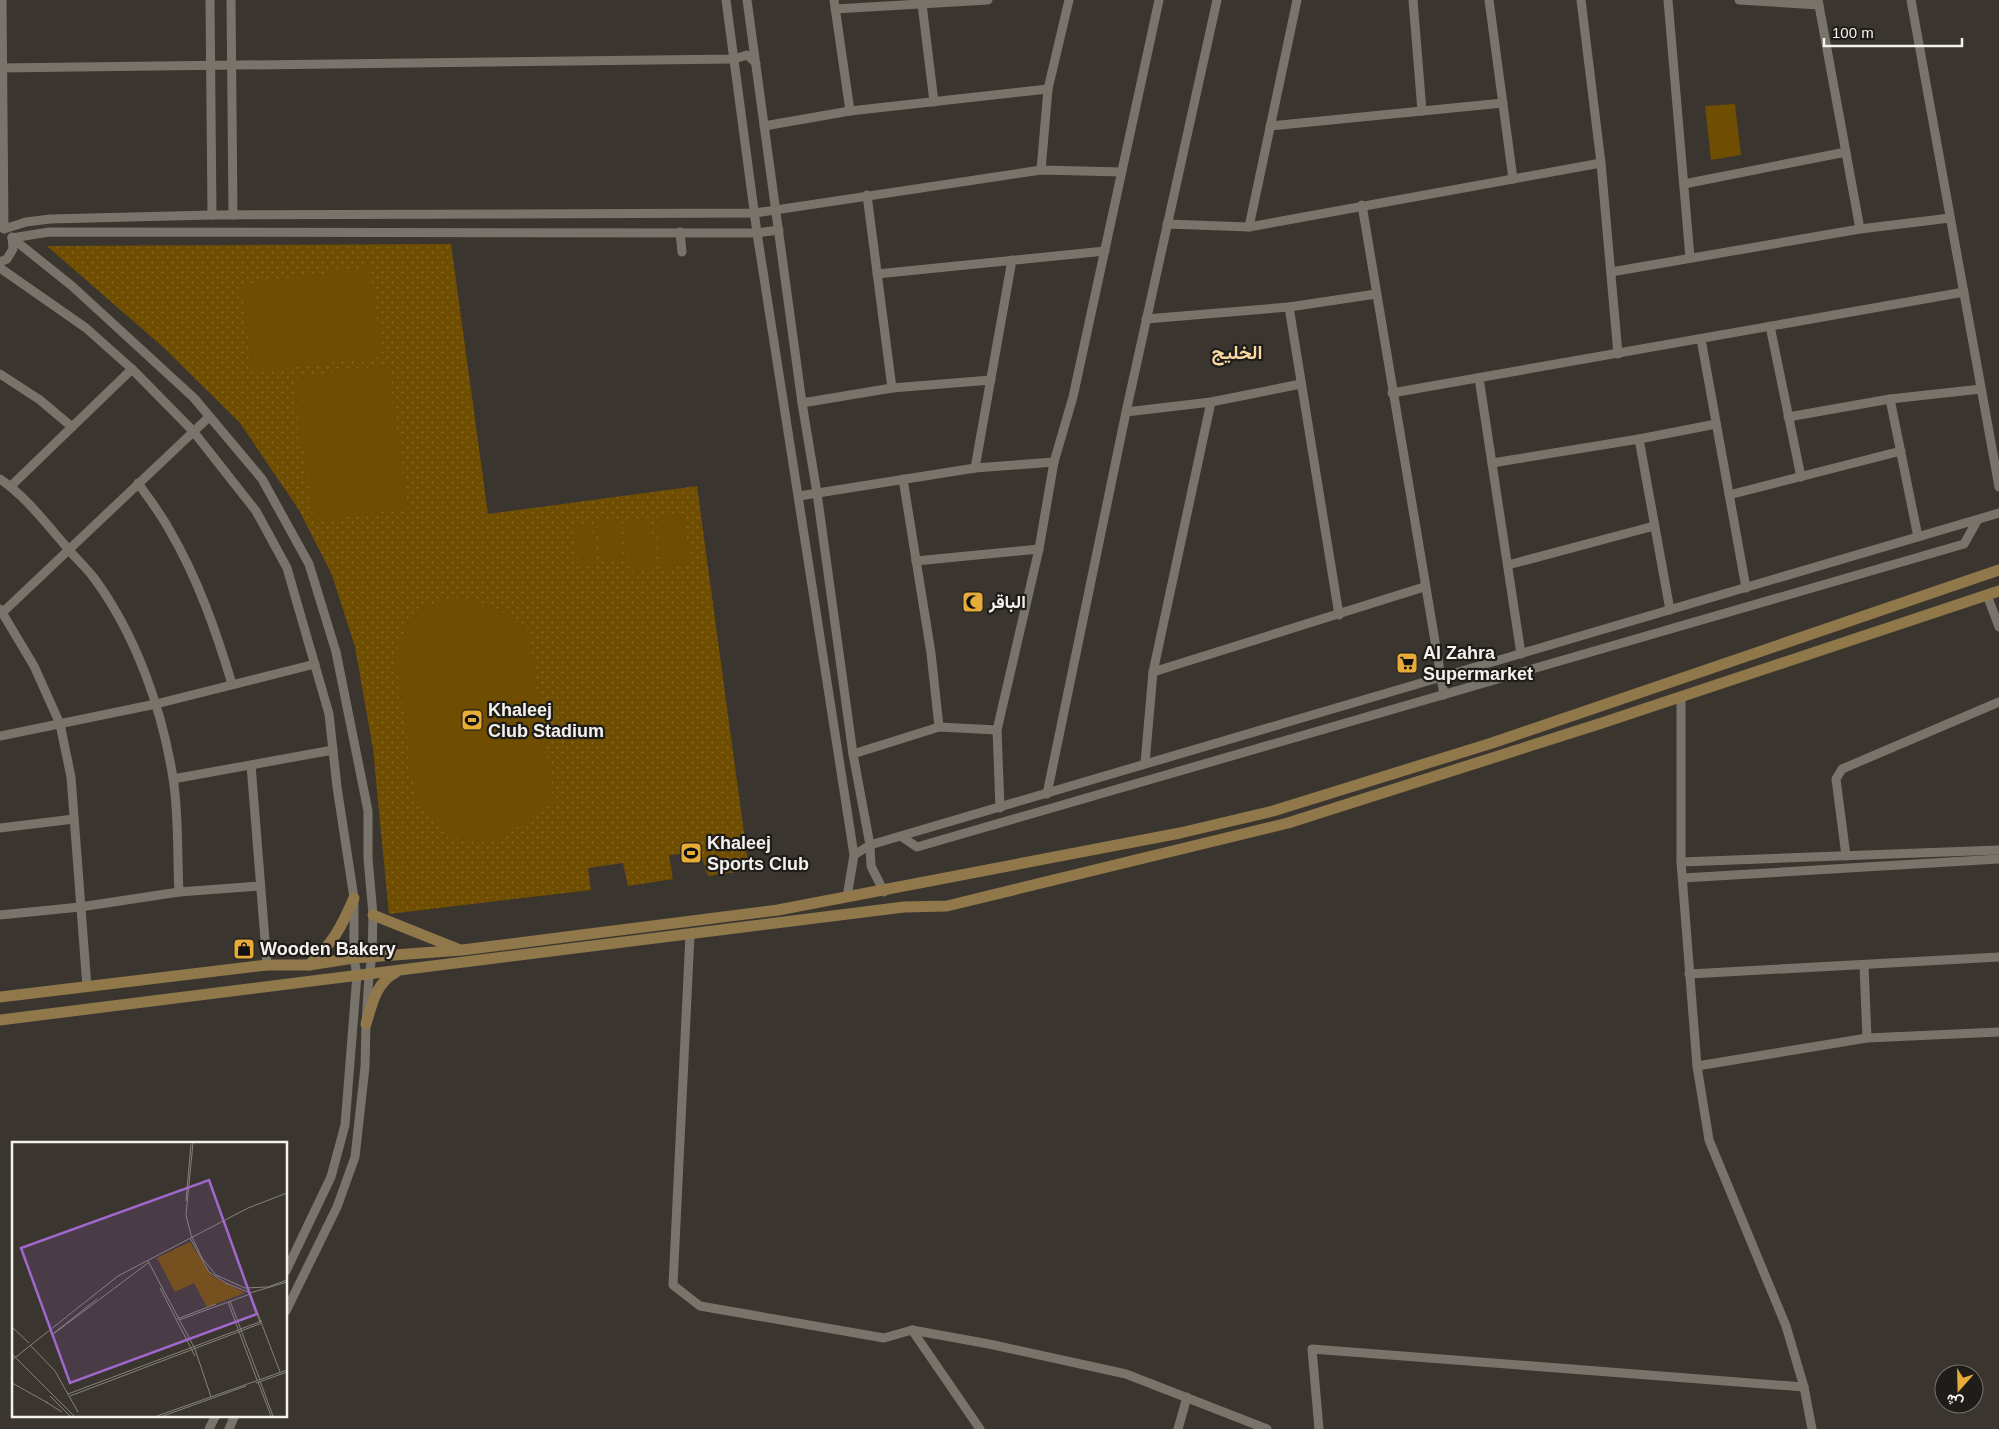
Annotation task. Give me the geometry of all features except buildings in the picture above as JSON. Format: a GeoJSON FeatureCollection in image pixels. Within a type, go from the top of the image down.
{"type":"FeatureCollection","features":[{"type":"Feature","properties":{"kind":"main road"},"geometry":{"type":"LineString","coordinates":[[0,997],[267,965],[309,965],[354,958],[462,950],[698,922],[884,892],[1180,834],[1273,811],[1501,740],[1999,570]]}},
{"type":"Feature","properties":{"kind":"main road"},"geometry":{"type":"LineString","coordinates":[[0,1020],[904,908],[947,906],[1288,823],[1999,591]]}},
{"type":"Feature","properties":{"kind":"main road"},"geometry":{"type":"LineString","coordinates":[[309,965],[329,947],[342,926],[354,898]]}},
{"type":"Feature","properties":{"kind":"main road"},"geometry":{"type":"LineString","coordinates":[[373,915],[462,950]]}},
{"type":"Feature","properties":{"kind":"main road"},"geometry":{"type":"LineString","coordinates":[[366,1024],[379,986],[386,978],[398,971]]}},
{"type":"Feature","properties":{"kind":"street"},"geometry":{"type":"LineString","coordinates":[[2,0],[2,229],[72,286],[194,398],[262,479],[309,564],[336,652],[368,811],[368,858],[373,915],[365,1067],[355,1157],[337,1207],[288,1306]]}},
{"type":"Feature","properties":{"kind":"street"},"geometry":{"type":"LineString","coordinates":[[210,0],[212,215]]}},
{"type":"Feature","properties":{"kind":"street"},"geometry":{"type":"LineString","coordinates":[[231,0],[233,215]]}},
{"type":"Feature","properties":{"kind":"street"},"geometry":{"type":"LineString","coordinates":[[726,0],[757,232],[854,855],[847,897]]}},
{"type":"Feature","properties":{"kind":"street"},"geometry":{"type":"LineString","coordinates":[[748,0],[802,403],[817,493],[853,754],[870,845],[871,866],[884,892]]}},
{"type":"Feature","properties":{"kind":"street"},"geometry":{"type":"LineString","coordinates":[[850,111],[835,5],[922,4],[988,0]]}},
{"type":"Feature","properties":{"kind":"street"},"geometry":{"type":"LineString","coordinates":[[1041,170],[1048,89],[1069,0]]}},
{"type":"Feature","properties":{"kind":"street"},"geometry":{"type":"LineString","coordinates":[[1000,808],[997,730],[1040,549],[1054,462],[1073,397],[1159,0]]}},
{"type":"Feature","properties":{"kind":"street"},"geometry":{"type":"LineString","coordinates":[[1047,794],[1126,412],[1216,0]]}},
{"type":"Feature","properties":{"kind":"street"},"geometry":{"type":"LineString","coordinates":[[1249,227],[1297,0]]}},
{"type":"Feature","properties":{"kind":"street"},"geometry":{"type":"LineString","coordinates":[[1413,0],[1422,111]]}},
{"type":"Feature","properties":{"kind":"street"},"geometry":{"type":"LineString","coordinates":[[1489,0],[1513,179]]}},
{"type":"Feature","properties":{"kind":"street"},"geometry":{"type":"LineString","coordinates":[[1581,0],[1601,163],[1618,354]]}},
{"type":"Feature","properties":{"kind":"street"},"geometry":{"type":"LineString","coordinates":[[1668,0],[1690,258]]}},
{"type":"Feature","properties":{"kind":"street"},"geometry":{"type":"LineString","coordinates":[[1739,0],[1818,2],[1860,229]]}},
{"type":"Feature","properties":{"kind":"street"},"geometry":{"type":"LineString","coordinates":[[1911,0],[1999,487]]}},
{"type":"Feature","properties":{"kind":"street"},"geometry":{"type":"LineString","coordinates":[[922,4],[934,102]]}},
{"type":"Feature","properties":{"kind":"street"},"geometry":{"type":"LineString","coordinates":[[1,68],[210,68],[734,59],[747,55],[756,63]]}},
{"type":"Feature","properties":{"kind":"street"},"geometry":{"type":"LineString","coordinates":[[764,126],[850,111],[1048,89]]}},
{"type":"Feature","properties":{"kind":"street"},"geometry":{"type":"LineString","coordinates":[[1270,126],[1503,103]]}},
{"type":"Feature","properties":{"kind":"street"},"geometry":{"type":"LineString","coordinates":[[1684,184],[1846,152]]}},
{"type":"Feature","properties":{"kind":"street"},"geometry":{"type":"LineString","coordinates":[[1167,224],[1249,227],[1601,163]]}},
{"type":"Feature","properties":{"kind":"street"},"geometry":{"type":"LineString","coordinates":[[2,229],[26,222],[50,219],[212,215],[755,213],[1041,170],[1122,172]]}},
{"type":"Feature","properties":{"kind":"street"},"geometry":{"type":"LineString","coordinates":[[866,195],[892,388]]}},
{"type":"Feature","properties":{"kind":"street"},"geometry":{"type":"LineString","coordinates":[[1362,205],[1439,678],[1444,695]]}},
{"type":"Feature","properties":{"kind":"street"},"geometry":{"type":"LineString","coordinates":[[1610,272],[1860,229],[1950,218]]}},
{"type":"Feature","properties":{"kind":"street"},"geometry":{"type":"LineString","coordinates":[[12,238],[49,232],[757,232],[778,230]]}},
{"type":"Feature","properties":{"kind":"street"},"geometry":{"type":"LineString","coordinates":[[680,232],[682,252]]}},
{"type":"Feature","properties":{"kind":"street"},"geometry":{"type":"LineString","coordinates":[[0,262],[11,255],[13,249],[12,238]]}},
{"type":"Feature","properties":{"kind":"street"},"geometry":{"type":"LineString","coordinates":[[877,274],[1105,251]]}},
{"type":"Feature","properties":{"kind":"street"},"geometry":{"type":"LineString","coordinates":[[975,468],[1012,260]]}},
{"type":"Feature","properties":{"kind":"street"},"geometry":{"type":"LineString","coordinates":[[0,268],[86,328],[132,369],[193,431],[256,511],[288,568],[316,664],[329,714],[354,898],[354,958],[357,975],[345,1125],[331,1177],[288,1267]]}},
{"type":"Feature","properties":{"kind":"street"},"geometry":{"type":"LineString","coordinates":[[1392,393],[1964,292]]}},
{"type":"Feature","properties":{"kind":"street"},"geometry":{"type":"LineString","coordinates":[[1146,319],[1289,307],[1376,294]]}},
{"type":"Feature","properties":{"kind":"street"},"geometry":{"type":"LineString","coordinates":[[1289,307],[1339,615]]}},
{"type":"Feature","properties":{"kind":"street"},"geometry":{"type":"LineString","coordinates":[[1770,326],[1801,477]]}},
{"type":"Feature","properties":{"kind":"street"},"geometry":{"type":"LineString","coordinates":[[1701,339],[1746,588]]}},
{"type":"Feature","properties":{"kind":"street"},"geometry":{"type":"LineString","coordinates":[[11,486],[132,369]]}},
{"type":"Feature","properties":{"kind":"street"},"geometry":{"type":"LineString","coordinates":[[0,374],[40,400],[72,427]]}},
{"type":"Feature","properties":{"kind":"street"},"geometry":{"type":"LineString","coordinates":[[1479,378],[1521,654]]}},
{"type":"Feature","properties":{"kind":"street"},"geometry":{"type":"LineString","coordinates":[[802,403],[892,388],[991,380]]}},
{"type":"Feature","properties":{"kind":"street"},"geometry":{"type":"LineString","coordinates":[[1126,412],[1211,402],[1301,384]]}},
{"type":"Feature","properties":{"kind":"street"},"geometry":{"type":"LineString","coordinates":[[1788,417],[1890,399],[1981,389]]}},
{"type":"Feature","properties":{"kind":"street"},"geometry":{"type":"LineString","coordinates":[[1890,399],[1918,537]]}},
{"type":"Feature","properties":{"kind":"street"},"geometry":{"type":"LineString","coordinates":[[1146,763],[1153,672],[1211,402]]}},
{"type":"Feature","properties":{"kind":"street"},"geometry":{"type":"LineString","coordinates":[[86,987],[71,777],[60,724],[34,666],[2,611],[69,550],[209,416]]}},
{"type":"Feature","properties":{"kind":"street"},"geometry":{"type":"LineString","coordinates":[[1492,463],[1639,439],[1716,424]]}},
{"type":"Feature","properties":{"kind":"street"},"geometry":{"type":"LineString","coordinates":[[1639,439],[1670,610]]}},
{"type":"Feature","properties":{"kind":"street"},"geometry":{"type":"LineString","coordinates":[[1729,495],[1900,452]]}},
{"type":"Feature","properties":{"kind":"street"},"geometry":{"type":"LineString","coordinates":[[799,496],[975,468],[1054,462]]}},
{"type":"Feature","properties":{"kind":"street"},"geometry":{"type":"LineString","coordinates":[[0,479],[11,486],[93,577],[111,602],[135,650],[156,704],[173,779],[179,892]]}},
{"type":"Feature","properties":{"kind":"street"},"geometry":{"type":"LineString","coordinates":[[903,479],[931,654],[938,727]]}},
{"type":"Feature","properties":{"kind":"street"},"geometry":{"type":"LineString","coordinates":[[138,483],[170,530],[185,559],[216,630],[232,684]]}},
{"type":"Feature","properties":{"kind":"street"},"geometry":{"type":"LineString","coordinates":[[854,855],[870,845],[1999,513]]}},
{"type":"Feature","properties":{"kind":"street"},"geometry":{"type":"LineString","coordinates":[[902,837],[917,847],[1964,544],[1977,521]]}},
{"type":"Feature","properties":{"kind":"street"},"geometry":{"type":"LineString","coordinates":[[1508,565],[1654,526]]}},
{"type":"Feature","properties":{"kind":"street"},"geometry":{"type":"LineString","coordinates":[[916,561],[1040,549]]}},
{"type":"Feature","properties":{"kind":"street"},"geometry":{"type":"LineString","coordinates":[[1153,672],[1424,587]]}},
{"type":"Feature","properties":{"kind":"street"},"geometry":{"type":"LineString","coordinates":[[1987,596],[1999,627]]}},
{"type":"Feature","properties":{"kind":"street"},"geometry":{"type":"LineString","coordinates":[[0,736],[156,704],[316,664]]}},
{"type":"Feature","properties":{"kind":"street"},"geometry":{"type":"LineString","coordinates":[[1681,696],[1681,862],[1697,1066],[1709,1140],[1786,1326],[1804,1387],[1812,1429]]}},
{"type":"Feature","properties":{"kind":"street"},"geometry":{"type":"LineString","coordinates":[[1846,856],[1836,779],[1842,770],[1999,702]]}},
{"type":"Feature","properties":{"kind":"street"},"geometry":{"type":"LineString","coordinates":[[853,754],[938,727],[997,730]]}},
{"type":"Feature","properties":{"kind":"street"},"geometry":{"type":"LineString","coordinates":[[173,779],[333,750]]}},
{"type":"Feature","properties":{"kind":"street"},"geometry":{"type":"LineString","coordinates":[[251,765],[267,965]]}},
{"type":"Feature","properties":{"kind":"street"},"geometry":{"type":"LineString","coordinates":[[0,828],[74,819]]}},
{"type":"Feature","properties":{"kind":"street"},"geometry":{"type":"LineString","coordinates":[[1681,862],[1999,850]]}},
{"type":"Feature","properties":{"kind":"street"},"geometry":{"type":"LineString","coordinates":[[1683,878],[1999,859]]}},
{"type":"Feature","properties":{"kind":"street"},"geometry":{"type":"LineString","coordinates":[[0,915],[80,907],[179,892],[260,886]]}},
{"type":"Feature","properties":{"kind":"street"},"geometry":{"type":"LineString","coordinates":[[690,935],[673,1286],[700,1306],[884,1338],[912,1330],[989,1344],[1126,1374],[1267,1429]]}},
{"type":"Feature","properties":{"kind":"street"},"geometry":{"type":"LineString","coordinates":[[1689,974],[1999,957]]}},
{"type":"Feature","properties":{"kind":"street"},"geometry":{"type":"LineString","coordinates":[[1864,965],[1867,1038]]}},
{"type":"Feature","properties":{"kind":"street"},"geometry":{"type":"LineString","coordinates":[[1697,1066],[1867,1038],[1999,1032]]}},
{"type":"Feature","properties":{"kind":"street"},"geometry":{"type":"LineString","coordinates":[[912,1330],[980,1429]]}},
{"type":"Feature","properties":{"kind":"street"},"geometry":{"type":"LineString","coordinates":[[1319,1429],[1312,1348],[1804,1387]]}},
{"type":"Feature","properties":{"kind":"street"},"geometry":{"type":"LineString","coordinates":[[1178,1429],[1187,1398]]}},
{"type":"Feature","properties":{"kind":"street"},"geometry":{"type":"LineString","coordinates":[[209,1429],[216,1416]]}},
{"type":"Feature","properties":{"kind":"street"},"geometry":{"type":"LineString","coordinates":[[229,1429],[235,1416]]}},
{"type":"Feature","properties":{"kind":"shaded area"},"geometry":{"type":"Polygon","coordinates":[[[1735,104],[1741,155],[1711,160],[1705,106],[1735,104]]]}},
{"type":"Feature","properties":{"kind":"shaded area"},"geometry":{"type":"Polygon","coordinates":[[[451,244],[488,514],[697,486],[749,870],[708,876],[700,852],[669,855],[673,879],[628,886],[623,863],[588,868],[591,890],[389,914],[373,749],[355,647],[332,575],[299,510],[240,423],[163,347],[47,246],[451,244]]]}},
{"type":"Feature","properties":{"kind":"shaded area"},"geometry":{"type":"Polygon","coordinates":[[[370,267],[382,356],[253,373],[241,285],[370,267]]]}},
{"type":"Feature","properties":{"kind":"shaded area"},"geometry":{"type":"Polygon","coordinates":[[[387,365],[408,508],[314,522],[293,378],[387,365]]]}},
{"type":"Feature","properties":{"kind":"shaded area"},"geometry":{"type":"Polygon","coordinates":[[[683,514],[691,565],[663,569],[656,518],[683,514]]]}},
{"type":"Feature","properties":{"kind":"shaded area"},"geometry":{"type":"Polygon","coordinates":[[[650,518],[657,569],[630,573],[622,523],[650,518]]]}},
{"type":"Feature","properties":{"kind":"shaded area"},"geometry":{"type":"Polygon","coordinates":[[[617,519],[623,558],[602,561],[596,522],[617,519]]]}},
{"type":"Feature","properties":{"kind":"shaded area"},"geometry":{"type":"Polygon","coordinates":[[[591,522],[597,563],[579,566],[572,526],[591,522]]]}},
{"type":"Feature","properties":{"kind":"shaded area"},"geometry":{"type":"Polygon","coordinates":[[[461,597],[493,606],[528,628],[554,803],[538,810],[509,834],[490,841],[467,841],[446,832],[429,817],[422,807],[415,792],[413,782],[396,661],[403,634],[416,615],[435,604],[461,597]]]}},
{"type":"Feature","properties":{"kind":"place","name":"الباقر"},"geometry":{"type":"Point","coordinates":[973,602]}},
{"type":"Feature","properties":{"kind":"place","name":"Al Zahra Supermarket"},"geometry":{"type":"Point","coordinates":[1407,663]}},
{"type":"Feature","properties":{"kind":"place","name":"Khaleej Club Stadium"},"geometry":{"type":"Point","coordinates":[472,720]}},
{"type":"Feature","properties":{"kind":"place","name":"Khaleej Sports Club"},"geometry":{"type":"Point","coordinates":[691,853]}},
{"type":"Feature","properties":{"kind":"place","name":"Wooden Bakery"},"geometry":{"type":"Point","coordinates":[244,949]}},
{"type":"Feature","properties":{"kind":"district","name":"الخليج"},"geometry":{"type":"Point","coordinates":[1237,352]}}]}
